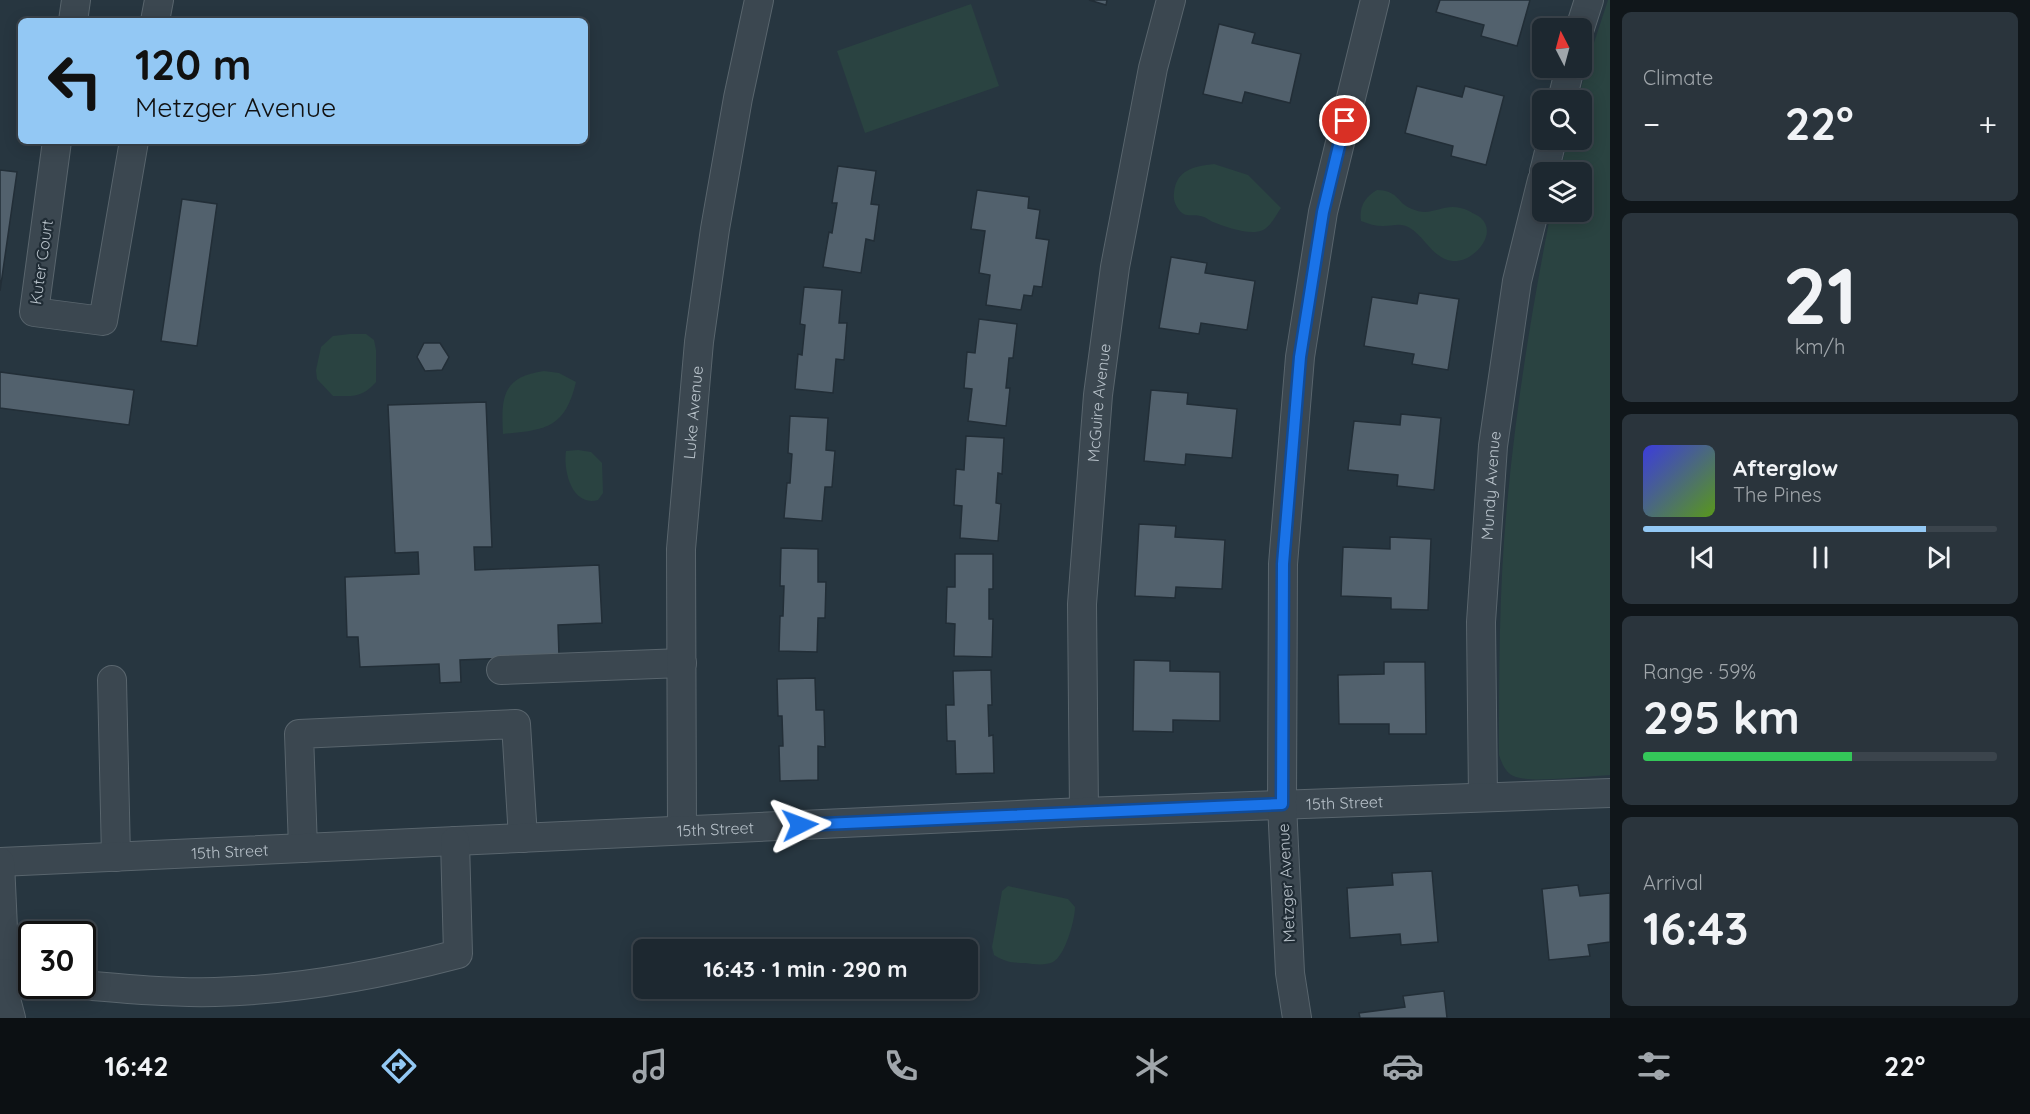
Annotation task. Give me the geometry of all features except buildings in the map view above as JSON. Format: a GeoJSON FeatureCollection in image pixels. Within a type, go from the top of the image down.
{"type":"FeatureCollection","features":[{"type":"Feature","properties":{"kind":"street"},"geometry":{"type":"LineString","coordinates":[[73,18],[76,0]]}},
{"type":"Feature","properties":{"kind":"street"},"geometry":{"type":"LineString","coordinates":[[156,18],[159,0]]}},
{"type":"Feature","properties":{"kind":"street","name":"Luke Avenue"},"geometry":{"type":"LineString","coordinates":[[682,830],[681,549],[699,342],[717,217],[738,98],[759,0]]}},
{"type":"Feature","properties":{"kind":"street","name":"McGuire Avenue"},"geometry":{"type":"LineString","coordinates":[[1084,812],[1083,604],[1098,395],[1115,267],[1154,68],[1171,0]]}},
{"type":"Feature","properties":{"kind":"street","name":"Metzger Avenue"},"geometry":{"type":"LineString","coordinates":[[1297,1018],[1290,973],[1282,804],[1283,564],[1300,357],[1323,212],[1375,0]]}},
{"type":"Feature","properties":{"kind":"street"},"geometry":{"type":"LineString","coordinates":[[1583,18],[1589,0]]}},
{"type":"Feature","properties":{"kind":"street","name":"Kuter Court"},"geometry":{"type":"LineString","coordinates":[[57,144],[34,312],[103,321],[133,144]]}},
{"type":"Feature","properties":{"kind":"street","name":"Mundy Avenue"},"geometry":{"type":"LineString","coordinates":[[1483,796],[1481,622],[1493,446],[1517,281],[1532,220]]}},
{"type":"Feature","properties":{"kind":"street"},"geometry":{"type":"LineString","coordinates":[[501,670],[682,663]]}},
{"type":"Feature","properties":{"kind":"street"},"geometry":{"type":"LineString","coordinates":[[112,680],[116,857]]}},
{"type":"Feature","properties":{"kind":"street"},"geometry":{"type":"LineString","coordinates":[[303,848],[299,734],[311,733],[516,724],[523,838]]}},
{"type":"Feature","properties":{"kind":"street","name":"15th Street"},"geometry":{"type":"LineString","coordinates":[[0,862],[1084,812],[1483,796],[1610,794]]}},
{"type":"Feature","properties":{"kind":"street"},"geometry":{"type":"LineString","coordinates":[[96,986],[191,992],[281,988],[344,980],[458,954],[455,841]]}},
{"type":"Feature","properties":{"kind":"street"},"geometry":{"type":"LineString","coordinates":[[0,862],[18,976],[6,999],[11,1018]]}},
{"type":"Feature","properties":{"kind":"green space"},"geometry":{"type":"Polygon","coordinates":[[[1608,0],[1610,0],[1610,775],[1524,779],[1510,774],[1499,755],[1499,661],[1504,536],[1525,357],[1549,222],[1592,222],[1592,162],[1562,162],[1566,150],[1592,150],[1592,90],[1581,90],[1584,78],[1592,78],[1592,49],[1608,0]]]}},
{"type":"Feature","properties":{"kind":"green space"},"geometry":{"type":"Polygon","coordinates":[[[971,4],[999,86],[865,133],[837,51],[971,4]]]}},
{"type":"Feature","properties":{"kind":"green space"},"geometry":{"type":"Polygon","coordinates":[[[1214,164],[1248,175],[1281,208],[1266,228],[1258,232],[1238,230],[1202,216],[1186,215],[1179,210],[1174,197],[1178,179],[1193,168],[1214,164]]]}},
{"type":"Feature","properties":{"kind":"green space"},"geometry":{"type":"Polygon","coordinates":[[[1377,190],[1390,193],[1407,207],[1420,211],[1427,212],[1453,207],[1469,211],[1480,217],[1486,225],[1485,240],[1481,247],[1468,258],[1453,261],[1440,256],[1407,226],[1377,226],[1361,221],[1364,202],[1377,190]]]}},
{"type":"Feature","properties":{"kind":"green space"},"geometry":{"type":"Polygon","coordinates":[[[366,334],[374,340],[376,382],[362,393],[352,396],[333,396],[317,379],[316,370],[321,347],[333,336],[366,334]]]}},
{"type":"Feature","properties":{"kind":"green space"},"geometry":{"type":"Polygon","coordinates":[[[544,371],[559,373],[576,382],[566,409],[552,424],[542,428],[503,434],[503,409],[507,391],[520,378],[544,371]]]}},
{"type":"Feature","properties":{"kind":"green space"},"geometry":{"type":"Polygon","coordinates":[[[566,451],[591,452],[602,463],[603,493],[598,500],[589,501],[582,498],[571,486],[566,468],[566,451]]]}},
{"type":"Feature","properties":{"kind":"green space"},"geometry":{"type":"Polygon","coordinates":[[[1008,886],[1068,899],[1075,907],[1071,929],[1062,953],[1053,962],[1039,964],[1012,962],[994,955],[992,947],[1002,891],[1008,886]]]}},
{"type":"Feature","properties":{"kind":"route"},"geometry":{"type":"LineString","coordinates":[[800,825],[1282,804],[1283,564],[1300,357],[1323,212],[1345,121]]}}]}
